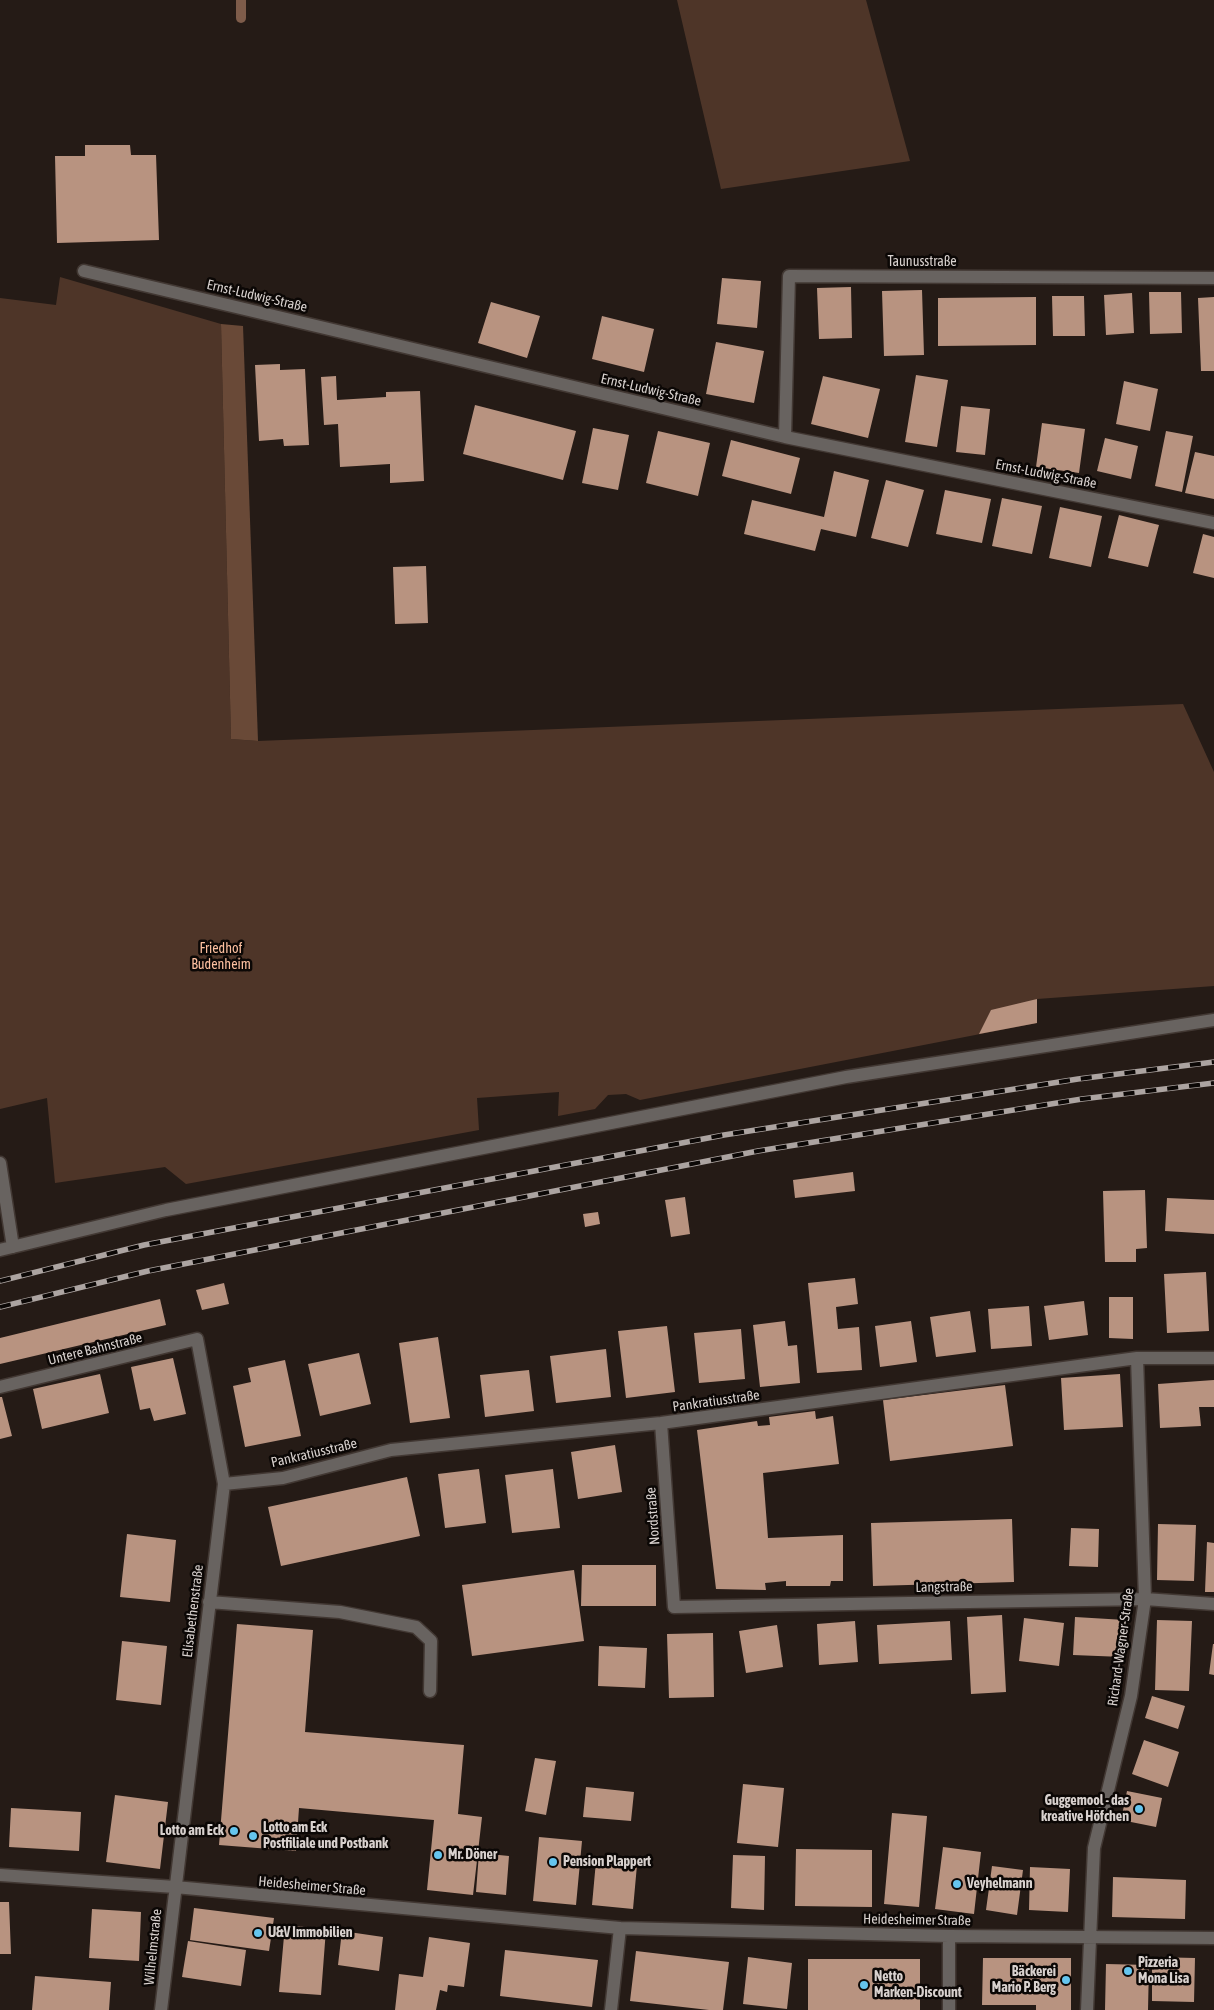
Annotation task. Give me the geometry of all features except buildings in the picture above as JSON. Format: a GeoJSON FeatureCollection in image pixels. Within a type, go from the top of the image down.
{"type":"FeatureCollection","features":[{"type":"Feature","properties":{"kind":"street","name":"Ernst-Ludwig-Straße"},"geometry":{"type":"LineString","coordinates":[[84,271],[785,437],[1214,523]]}},
{"type":"Feature","properties":{"kind":"street","name":"Taunusstraße"},"geometry":{"type":"LineString","coordinates":[[785,437],[789,276],[1214,278]]}},
{"type":"Feature","properties":{"kind":"street"},"geometry":{"type":"LineString","coordinates":[[0,1250],[166,1210],[846,1077],[1214,1020]]}},
{"type":"Feature","properties":{"kind":"street"},"geometry":{"type":"LineString","coordinates":[[0,1163],[13,1247]]}},
{"type":"Feature","properties":{"kind":"street","name":"Untere Bahnstraße"},"geometry":{"type":"LineString","coordinates":[[0,1387],[197,1339]]}},
{"type":"Feature","properties":{"kind":"street","name":"Elisabethenstraße"},"geometry":{"type":"LineString","coordinates":[[175,1887],[224,1484],[197,1339]]}},
{"type":"Feature","properties":{"kind":"street","name":"Pankratiusstraße"},"geometry":{"type":"LineString","coordinates":[[224,1484],[283,1478],[391,1450],[661,1423],[1137,1358],[1214,1358]]}},
{"type":"Feature","properties":{"kind":"street","name":"Richard-Wagner-Straße"},"geometry":{"type":"LineString","coordinates":[[1087,2010],[1094,1848],[1131,1696],[1145,1599],[1137,1358]]}},
{"type":"Feature","properties":{"kind":"street","name":"Nordstraße"},"geometry":{"type":"LineString","coordinates":[[661,1423],[674,1608]]}},
{"type":"Feature","properties":{"kind":"street","name":"Langstraße"},"geometry":{"type":"LineString","coordinates":[[674,1608],[1145,1599],[1214,1604]]}},
{"type":"Feature","properties":{"kind":"street"},"geometry":{"type":"LineString","coordinates":[[209,1602],[340,1612],[416,1627],[431,1641],[430,1691]]}},
{"type":"Feature","properties":{"kind":"street","name":"Heidesheimer Straße"},"geometry":{"type":"LineString","coordinates":[[0,1875],[175,1887],[620,1928],[949,1936],[1214,1938]]}},
{"type":"Feature","properties":{"kind":"street","name":"Wilhelmstraße"},"geometry":{"type":"LineString","coordinates":[[161,2010],[175,1887]]}},
{"type":"Feature","properties":{"kind":"street"},"geometry":{"type":"LineString","coordinates":[[611,2010],[620,1928]]}},
{"type":"Feature","properties":{"kind":"street"},"geometry":{"type":"LineString","coordinates":[[949,1936],[949,2010]]}},
{"type":"Feature","properties":{"kind":"green space"},"geometry":{"type":"Polygon","coordinates":[[[677,0],[866,0],[910,161],[721,189],[677,0]]]}},
{"type":"Feature","properties":{"kind":"green space","name":"Friedhof Budenheim"},"geometry":{"type":"Polygon","coordinates":[[[60,277],[221,324],[231,739],[258,741],[1183,704],[1214,772],[1214,986],[1037,999],[1037,1023],[640,1100],[626,1094],[608,1095],[595,1109],[558,1116],[559,1092],[477,1098],[479,1130],[186,1184],[165,1167],[55,1183],[47,1098],[0,1109],[0,298],[56,305],[60,277]]]}},
{"type":"Feature","properties":{"kind":"shaded area"},"geometry":{"type":"Polygon","coordinates":[[[221,324],[243,326],[258,741],[231,739],[221,324]]]}},
{"type":"Feature","properties":{"kind":"waterway"},"geometry":{"type":"LineString","coordinates":[[241,0],[241,18]]}},
{"type":"Feature","properties":{"kind":"railway"},"geometry":{"type":"LineString","coordinates":[[0,1281],[144,1245],[724,1135],[1078,1079],[1214,1062]]}},
{"type":"Feature","properties":{"kind":"railway"},"geometry":{"type":"LineString","coordinates":[[0,1307],[148,1271],[758,1151],[1082,1099],[1214,1083]]}},
{"type":"Feature","properties":{"kind":"place","name":"Guggemool - das kreative Höfchen"},"geometry":{"type":"Point","coordinates":[1139,1809]}},
{"type":"Feature","properties":{"kind":"place","name":"Lotto am Eck"},"geometry":{"type":"Point","coordinates":[234,1831]}},
{"type":"Feature","properties":{"kind":"place","name":"Lotto am Eck Postfiliale und Postbank"},"geometry":{"type":"Point","coordinates":[253,1836]}},
{"type":"Feature","properties":{"kind":"place","name":"Mr. Döner"},"geometry":{"type":"Point","coordinates":[438,1855]}},
{"type":"Feature","properties":{"kind":"place","name":"Pension Plappert"},"geometry":{"type":"Point","coordinates":[553,1862]}},
{"type":"Feature","properties":{"kind":"place","name":"Veyhelmann"},"geometry":{"type":"Point","coordinates":[957,1884]}},
{"type":"Feature","properties":{"kind":"place","name":"U&V Immobilien"},"geometry":{"type":"Point","coordinates":[258,1933]}},
{"type":"Feature","properties":{"kind":"place","name":"Pizzeria Mona Lisa"},"geometry":{"type":"Point","coordinates":[1128,1971]}},
{"type":"Feature","properties":{"kind":"place","name":"Bäckerei Mario P. Berg"},"geometry":{"type":"Point","coordinates":[1066,1980]}},
{"type":"Feature","properties":{"kind":"place","name":"Netto Marken-Discount"},"geometry":{"type":"Point","coordinates":[864,1985]}}]}
